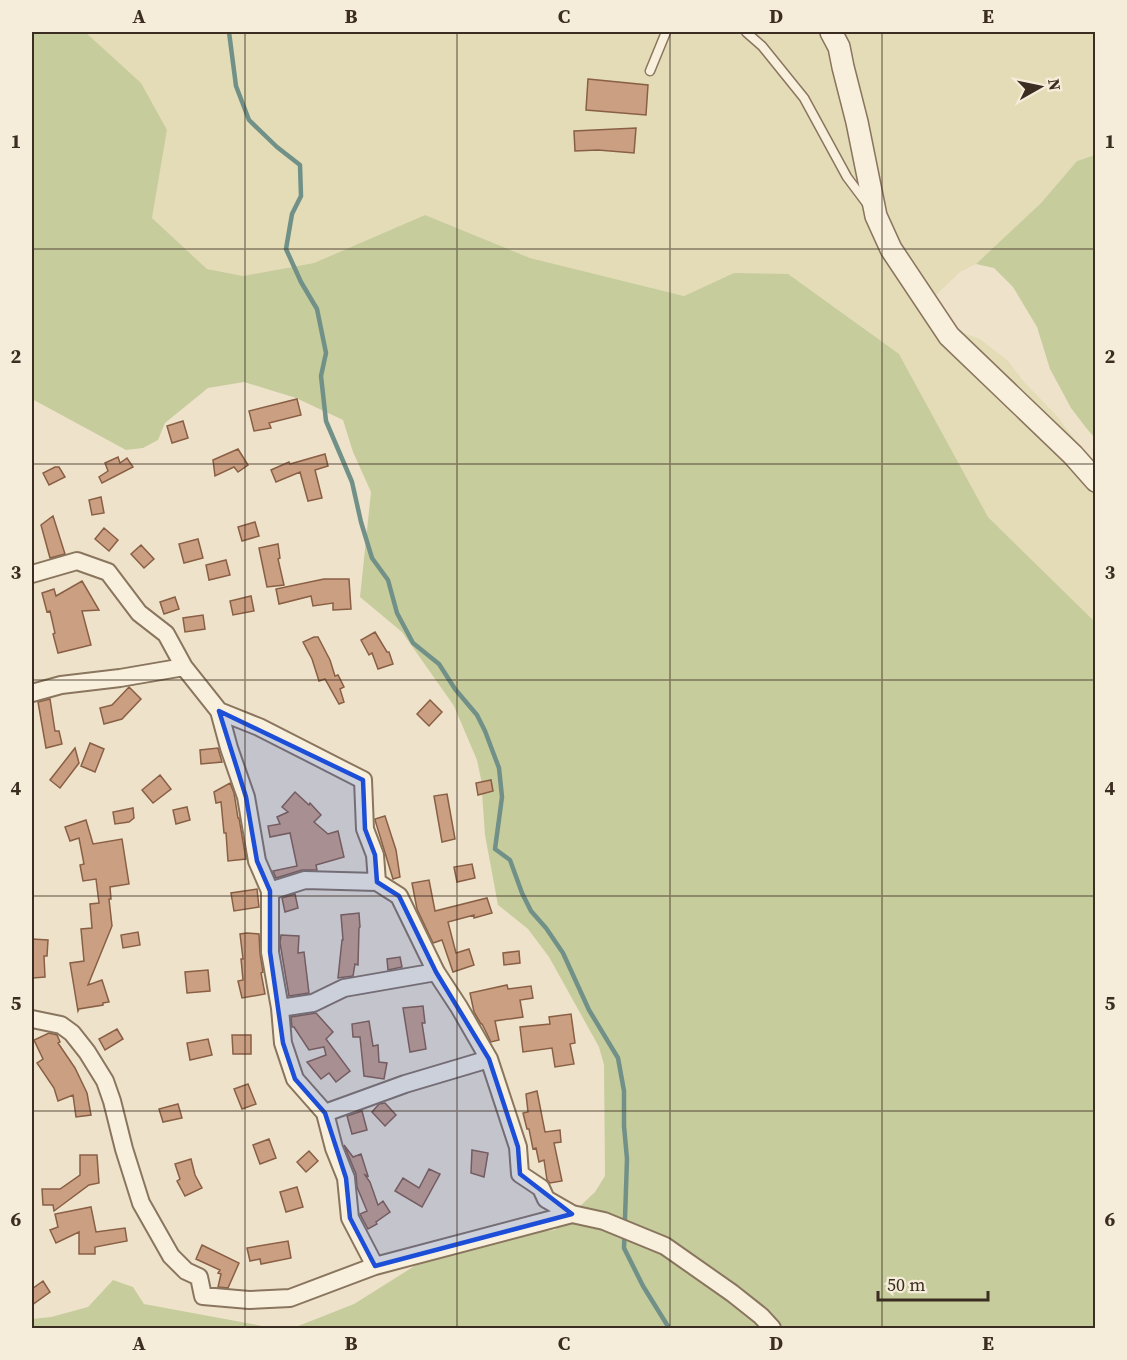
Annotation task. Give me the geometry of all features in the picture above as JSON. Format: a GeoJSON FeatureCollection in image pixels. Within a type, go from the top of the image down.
{"type":"FeatureCollection","features":[{"type":"Feature","properties":{"kind":"street"},"geometry":{"type":"LineString","coordinates":[[831,32],[839,47],[876,216],[891,249],[949,336],[1073,455],[1095,481]]}},
{"type":"Feature","properties":{"kind":"street"},"geometry":{"type":"LineString","coordinates":[[32,574],[77,561],[108,572],[139,613],[166,634],[184,667],[219,711],[246,797],[257,861],[270,891],[270,952],[280,1008],[283,1043],[295,1079],[325,1113],[334,1148],[346,1178],[350,1218],[375,1266]]}},
{"type":"Feature","properties":{"kind":"street"},"geometry":{"type":"LineString","coordinates":[[32,693],[61,685],[184,667]]}},
{"type":"Feature","properties":{"kind":"street"},"geometry":{"type":"LineString","coordinates":[[219,711],[259,727],[363,780],[365,829],[375,855],[377,882]]}},
{"type":"Feature","properties":{"kind":"street"},"geometry":{"type":"LineString","coordinates":[[270,891],[305,880],[377,882],[399,896],[436,972],[489,1059],[518,1147],[520,1174],[541,1188],[546,1199],[572,1214],[604,1221],[665,1246],[732,1293],[761,1316],[772,1329]]}},
{"type":"Feature","properties":{"kind":"street"},"geometry":{"type":"LineString","coordinates":[[280,1008],[313,1003],[344,988],[436,972]]}},
{"type":"Feature","properties":{"kind":"street"},"geometry":{"type":"LineString","coordinates":[[32,1019],[61,1025],[72,1033],[105,1081],[141,1203],[171,1256],[186,1271],[199,1278],[202,1296],[249,1300],[290,1298],[375,1266],[572,1214]]}},
{"type":"Feature","properties":{"kind":"street"},"geometry":{"type":"LineString","coordinates":[[325,1113],[405,1084],[489,1059]]}},
{"type":"Feature","properties":{"kind":"lane"},"geometry":{"type":"LineString","coordinates":[[650,70],[666,32]]}},
{"type":"Feature","properties":{"kind":"lane"},"geometry":{"type":"LineString","coordinates":[[746,32],[762,46],[804,98],[847,177],[876,216]]}},
{"type":"Feature","properties":{"kind":"highlighted area"},"geometry":{"type":"Polygon","coordinates":[[[219,711],[363,780],[365,829],[375,855],[377,882],[399,896],[436,972],[489,1059],[518,1147],[520,1174],[572,1214],[375,1266],[350,1218],[346,1178],[325,1113],[295,1079],[283,1043],[270,952],[270,891],[257,861],[246,797],[219,711]]]}},
{"type":"Feature","properties":{"kind":"shaded area"},"geometry":{"type":"Polygon","coordinates":[[[85,32],[1095,32],[1095,155],[1077,161],[1041,203],[976,264],[960,272],[931,302],[942,316],[964,333],[980,339],[1008,361],[1025,383],[1056,415],[1095,465],[1095,622],[988,517],[899,354],[734,273],[684,296],[530,258],[425,215],[314,263],[243,276],[207,269],[152,218],[167,130],[85,32]]]}},
{"type":"Feature","properties":{"kind":"green space"},"geometry":{"type":"Polygon","coordinates":[[[32,32],[85,32],[141,83],[167,130],[152,218],[207,269],[243,276],[314,263],[425,215],[530,258],[684,296],[734,273],[788,274],[899,354],[988,517],[1095,622],[1095,1328],[293,1328],[354,1304],[432,1255],[484,1239],[555,1230],[595,1192],[605,1176],[604,1065],[599,1047],[549,957],[528,929],[498,905],[485,835],[481,779],[477,760],[454,706],[402,632],[360,597],[371,492],[353,452],[343,420],[296,398],[244,382],[208,388],[165,423],[158,440],[143,448],[126,450],[32,399],[32,32]]]}},
{"type":"Feature","properties":{"kind":"green space"},"geometry":{"type":"Polygon","coordinates":[[[1096,155],[1095,438],[1071,408],[1050,369],[1037,327],[1013,287],[994,268],[976,264],[1041,203],[1077,161],[1096,155]]]}},
{"type":"Feature","properties":{"kind":"green space"},"geometry":{"type":"Polygon","coordinates":[[[113,1280],[133,1287],[144,1304],[273,1328],[32,1328],[32,1319],[51,1317],[88,1307],[113,1280]]]}},
{"type":"Feature","properties":{"kind":"building"},"geometry":{"type":"Polygon","coordinates":[[[588,79],[648,85],[646,115],[586,110],[588,79]]]}},
{"type":"Feature","properties":{"kind":"building"},"geometry":{"type":"Polygon","coordinates":[[[636,128],[634,153],[575,151],[574,131],[636,128]]]}},
{"type":"Feature","properties":{"kind":"building"},"geometry":{"type":"Polygon","coordinates":[[[297,399],[301,415],[269,423],[271,428],[254,431],[249,411],[297,399]]]}},
{"type":"Feature","properties":{"kind":"building"},"geometry":{"type":"Polygon","coordinates":[[[183,421],[188,438],[172,443],[167,426],[183,421]]]}},
{"type":"Feature","properties":{"kind":"building"},"geometry":{"type":"Polygon","coordinates":[[[238,449],[248,465],[238,472],[234,467],[215,476],[213,460],[238,449]]]}},
{"type":"Feature","properties":{"kind":"building"},"geometry":{"type":"Polygon","coordinates":[[[325,454],[328,466],[315,470],[322,498],[308,501],[300,472],[276,482],[271,470],[289,462],[290,464],[325,454]]]}},
{"type":"Feature","properties":{"kind":"building"},"geometry":{"type":"Polygon","coordinates":[[[118,457],[120,463],[127,458],[133,467],[102,483],[99,477],[108,471],[105,463],[118,457]]]}},
{"type":"Feature","properties":{"kind":"building"},"geometry":{"type":"Polygon","coordinates":[[[59,467],[65,477],[49,485],[43,473],[59,467]]]}},
{"type":"Feature","properties":{"kind":"building"},"geometry":{"type":"Polygon","coordinates":[[[101,497],[104,513],[92,515],[89,500],[101,497]]]}},
{"type":"Feature","properties":{"kind":"building"},"geometry":{"type":"Polygon","coordinates":[[[53,516],[65,554],[50,558],[41,525],[53,516]]]}},
{"type":"Feature","properties":{"kind":"building"},"geometry":{"type":"Polygon","coordinates":[[[255,522],[259,536],[242,541],[238,527],[255,522]]]}},
{"type":"Feature","properties":{"kind":"building"},"geometry":{"type":"Polygon","coordinates":[[[104,528],[118,540],[109,551],[95,539],[104,528]]]}},
{"type":"Feature","properties":{"kind":"building"},"geometry":{"type":"Polygon","coordinates":[[[198,539],[203,558],[184,563],[179,544],[198,539]]]}},
{"type":"Feature","properties":{"kind":"building"},"geometry":{"type":"Polygon","coordinates":[[[278,544],[280,558],[278,559],[284,585],[267,587],[259,548],[278,544]]]}},
{"type":"Feature","properties":{"kind":"building"},"geometry":{"type":"Polygon","coordinates":[[[141,545],[154,559],[144,568],[131,554],[141,545]]]}},
{"type":"Feature","properties":{"kind":"building"},"geometry":{"type":"Polygon","coordinates":[[[226,560],[230,575],[209,580],[206,565],[226,560]]]}},
{"type":"Feature","properties":{"kind":"building"},"geometry":{"type":"Polygon","coordinates":[[[324,579],[349,579],[351,609],[333,610],[333,603],[313,606],[311,596],[279,604],[276,589],[324,579]]]}},
{"type":"Feature","properties":{"kind":"building"},"geometry":{"type":"Polygon","coordinates":[[[82,581],[99,610],[82,611],[91,645],[58,653],[50,611],[47,612],[42,593],[54,589],[56,596],[82,581]]]}},
{"type":"Feature","properties":{"kind":"building"},"geometry":{"type":"Polygon","coordinates":[[[251,596],[254,611],[233,615],[230,601],[251,596]]]}},
{"type":"Feature","properties":{"kind":"building"},"geometry":{"type":"Polygon","coordinates":[[[175,597],[179,609],[164,614],[160,602],[175,597]]]}},
{"type":"Feature","properties":{"kind":"building"},"geometry":{"type":"Polygon","coordinates":[[[203,615],[205,629],[185,632],[183,618],[203,615]]]}},
{"type":"Feature","properties":{"kind":"building"},"geometry":{"type":"Polygon","coordinates":[[[375,632],[389,652],[393,664],[378,669],[372,653],[369,655],[361,640],[375,632]]]}},
{"type":"Feature","properties":{"kind":"building"},"geometry":{"type":"Polygon","coordinates":[[[318,637],[330,660],[335,676],[338,675],[344,687],[340,689],[344,702],[339,704],[325,679],[319,681],[312,659],[303,642],[318,637]]]}},
{"type":"Feature","properties":{"kind":"building"},"geometry":{"type":"Polygon","coordinates":[[[129,687],[141,699],[122,719],[104,724],[100,708],[112,705],[129,687]]]}},
{"type":"Feature","properties":{"kind":"building"},"geometry":{"type":"Polygon","coordinates":[[[50,699],[55,731],[59,731],[62,744],[46,748],[38,702],[50,699]]]}},
{"type":"Feature","properties":{"kind":"building"},"geometry":{"type":"Polygon","coordinates":[[[430,700],[442,712],[429,726],[417,714],[430,700]]]}},
{"type":"Feature","properties":{"kind":"building"},"geometry":{"type":"Polygon","coordinates":[[[90,743],[104,749],[95,772],[81,766],[90,743]]]}},
{"type":"Feature","properties":{"kind":"building"},"geometry":{"type":"Polygon","coordinates":[[[75,748],[79,763],[60,788],[50,780],[75,748]]]}},
{"type":"Feature","properties":{"kind":"building"},"geometry":{"type":"Polygon","coordinates":[[[218,748],[222,762],[201,764],[200,750],[218,748]]]}},
{"type":"Feature","properties":{"kind":"building"},"geometry":{"type":"Polygon","coordinates":[[[160,775],[171,789],[153,803],[142,790],[160,775]]]}},
{"type":"Feature","properties":{"kind":"building"},"geometry":{"type":"Polygon","coordinates":[[[491,780],[493,791],[478,795],[476,783],[491,780]]]}},
{"type":"Feature","properties":{"kind":"building"},"geometry":{"type":"Polygon","coordinates":[[[230,783],[234,793],[246,859],[228,861],[221,802],[216,803],[214,792],[230,783]]]}},
{"type":"Feature","properties":{"kind":"building"},"geometry":{"type":"Polygon","coordinates":[[[295,792],[321,815],[314,822],[328,834],[338,831],[344,857],[316,865],[317,870],[302,870],[276,878],[273,871],[297,866],[290,833],[270,837],[268,826],[280,824],[277,817],[288,812],[282,807],[295,792]]]}},
{"type":"Feature","properties":{"kind":"building"},"geometry":{"type":"Polygon","coordinates":[[[447,794],[455,839],[442,842],[434,796],[447,794]]]}},
{"type":"Feature","properties":{"kind":"building"},"geometry":{"type":"Polygon","coordinates":[[[187,807],[190,820],[176,824],[173,810],[187,807]]]}},
{"type":"Feature","properties":{"kind":"building"},"geometry":{"type":"Polygon","coordinates":[[[133,808],[134,818],[129,822],[115,824],[113,812],[133,808]]]}},
{"type":"Feature","properties":{"kind":"building"},"geometry":{"type":"Polygon","coordinates":[[[385,816],[396,850],[400,877],[393,879],[375,820],[385,816]]]}},
{"type":"Feature","properties":{"kind":"building"},"geometry":{"type":"Polygon","coordinates":[[[86,820],[93,844],[122,839],[129,884],[110,887],[112,926],[88,985],[102,980],[109,1002],[78,1011],[70,963],[84,961],[81,929],[92,928],[90,904],[99,903],[96,879],[83,881],[80,865],[84,864],[79,838],[70,841],[65,827],[86,820]]]}},
{"type":"Feature","properties":{"kind":"building"},"geometry":{"type":"Polygon","coordinates":[[[472,864],[475,878],[457,882],[454,867],[472,864]]]}},
{"type":"Feature","properties":{"kind":"building"},"geometry":{"type":"Polygon","coordinates":[[[429,880],[435,911],[487,898],[492,913],[448,922],[456,953],[469,949],[474,965],[453,972],[442,940],[433,943],[417,909],[412,883],[429,880]]]}},
{"type":"Feature","properties":{"kind":"building"},"geometry":{"type":"Polygon","coordinates":[[[257,889],[259,907],[234,911],[231,893],[257,889]]]}},
{"type":"Feature","properties":{"kind":"building"},"geometry":{"type":"Polygon","coordinates":[[[295,894],[298,908],[285,912],[282,898],[295,894]]]}},
{"type":"Feature","properties":{"kind":"building"},"geometry":{"type":"Polygon","coordinates":[[[359,913],[358,965],[355,964],[353,976],[338,978],[343,940],[341,915],[359,913]]]}},
{"type":"Feature","properties":{"kind":"building"},"geometry":{"type":"Polygon","coordinates":[[[138,932],[140,945],[123,948],[121,935],[138,932]]]}},
{"type":"Feature","properties":{"kind":"building"},"geometry":{"type":"Polygon","coordinates":[[[240,934],[259,934],[263,972],[261,973],[265,994],[242,998],[238,981],[243,980],[240,934]]]}},
{"type":"Feature","properties":{"kind":"building"},"geometry":{"type":"Polygon","coordinates":[[[281,935],[299,936],[298,953],[304,952],[309,993],[289,996],[280,943],[281,935]]]}},
{"type":"Feature","properties":{"kind":"building"},"geometry":{"type":"Polygon","coordinates":[[[32,939],[48,940],[47,956],[44,956],[45,977],[33,978],[32,939]]]}},
{"type":"Feature","properties":{"kind":"building"},"geometry":{"type":"Polygon","coordinates":[[[519,951],[520,963],[504,965],[503,953],[519,951]]]}},
{"type":"Feature","properties":{"kind":"building"},"geometry":{"type":"Polygon","coordinates":[[[400,957],[402,967],[388,970],[387,959],[400,957]]]}},
{"type":"Feature","properties":{"kind":"building"},"geometry":{"type":"Polygon","coordinates":[[[208,970],[210,991],[187,993],[185,972],[208,970]]]}},
{"type":"Feature","properties":{"kind":"building"},"geometry":{"type":"Polygon","coordinates":[[[507,985],[508,989],[531,986],[533,998],[520,1000],[523,1017],[495,1021],[499,1040],[491,1042],[474,1012],[470,993],[507,985]]]}},
{"type":"Feature","properties":{"kind":"building"},"geometry":{"type":"Polygon","coordinates":[[[423,1006],[425,1023],[422,1023],[426,1049],[410,1052],[403,1008],[423,1006]]]}},
{"type":"Feature","properties":{"kind":"building"},"geometry":{"type":"Polygon","coordinates":[[[316,1013],[333,1032],[326,1039],[350,1071],[336,1082],[329,1073],[321,1079],[307,1062],[326,1055],[324,1047],[309,1050],[292,1027],[291,1017],[316,1013]]]}},
{"type":"Feature","properties":{"kind":"building"},"geometry":{"type":"Polygon","coordinates":[[[571,1014],[575,1043],[570,1044],[574,1064],[555,1067],[552,1048],[523,1052],[520,1027],[550,1024],[549,1017],[571,1014]]]}},
{"type":"Feature","properties":{"kind":"building"},"geometry":{"type":"Polygon","coordinates":[[[369,1021],[373,1046],[378,1045],[379,1062],[387,1063],[384,1079],[364,1076],[360,1037],[353,1037],[352,1024],[369,1021]]]}},
{"type":"Feature","properties":{"kind":"building"},"geometry":{"type":"Polygon","coordinates":[[[117,1029],[123,1039],[105,1050],[99,1039],[117,1029]]]}},
{"type":"Feature","properties":{"kind":"building"},"geometry":{"type":"Polygon","coordinates":[[[49,1033],[57,1035],[60,1042],[58,1043],[75,1068],[87,1093],[91,1115],[76,1117],[73,1095],[58,1101],[54,1088],[37,1063],[43,1059],[34,1040],[49,1033]]]}},
{"type":"Feature","properties":{"kind":"building"},"geometry":{"type":"Polygon","coordinates":[[[232,1035],[251,1035],[251,1054],[233,1054],[232,1035]]]}},
{"type":"Feature","properties":{"kind":"building"},"geometry":{"type":"Polygon","coordinates":[[[208,1039],[212,1055],[190,1060],[187,1043],[208,1039]]]}},
{"type":"Feature","properties":{"kind":"building"},"geometry":{"type":"Polygon","coordinates":[[[248,1084],[256,1104],[242,1109],[234,1089],[248,1084]]]}},
{"type":"Feature","properties":{"kind":"building"},"geometry":{"type":"Polygon","coordinates":[[[537,1091],[545,1132],[560,1130],[561,1142],[554,1143],[562,1181],[550,1183],[547,1180],[544,1160],[539,1162],[536,1148],[533,1149],[529,1129],[527,1129],[523,1113],[528,1112],[526,1094],[537,1091]]]}},
{"type":"Feature","properties":{"kind":"building"},"geometry":{"type":"Polygon","coordinates":[[[385,1103],[396,1115],[385,1126],[372,1112],[379,1104],[385,1103]]]}},
{"type":"Feature","properties":{"kind":"building"},"geometry":{"type":"Polygon","coordinates":[[[178,1104],[182,1118],[163,1122],[159,1109],[178,1104]]]}},
{"type":"Feature","properties":{"kind":"building"},"geometry":{"type":"Polygon","coordinates":[[[362,1111],[367,1130],[352,1134],[347,1116],[362,1111]]]}},
{"type":"Feature","properties":{"kind":"building"},"geometry":{"type":"Polygon","coordinates":[[[269,1139],[276,1158],[260,1164],[253,1145],[269,1139]]]}},
{"type":"Feature","properties":{"kind":"building"},"geometry":{"type":"Polygon","coordinates":[[[344,1145],[353,1157],[361,1154],[368,1176],[365,1175],[370,1182],[378,1205],[383,1201],[390,1212],[368,1229],[360,1214],[367,1211],[344,1145]]]}},
{"type":"Feature","properties":{"kind":"building"},"geometry":{"type":"Polygon","coordinates":[[[472,1150],[488,1153],[484,1177],[471,1173],[472,1150]]]}},
{"type":"Feature","properties":{"kind":"building"},"geometry":{"type":"Polygon","coordinates":[[[309,1151],[318,1161],[306,1172],[297,1162],[309,1151]]]}},
{"type":"Feature","properties":{"kind":"building"},"geometry":{"type":"Polygon","coordinates":[[[80,1155],[97,1155],[99,1183],[89,1185],[54,1211],[53,1205],[43,1205],[42,1189],[60,1189],[80,1175],[80,1155]]]}},
{"type":"Feature","properties":{"kind":"building"},"geometry":{"type":"Polygon","coordinates":[[[191,1159],[195,1175],[202,1188],[185,1196],[177,1181],[180,1179],[175,1164],[191,1159]]]}},
{"type":"Feature","properties":{"kind":"building"},"geometry":{"type":"Polygon","coordinates":[[[429,1169],[440,1174],[422,1207],[395,1191],[403,1178],[419,1188],[429,1169]]]}},
{"type":"Feature","properties":{"kind":"building"},"geometry":{"type":"Polygon","coordinates":[[[297,1187],[303,1207],[286,1212],[280,1192],[297,1187]]]}},
{"type":"Feature","properties":{"kind":"building"},"geometry":{"type":"Polygon","coordinates":[[[91,1207],[96,1232],[125,1228],[127,1241],[95,1247],[95,1254],[79,1254],[79,1232],[56,1243],[50,1230],[58,1227],[55,1214],[91,1207]]]}},
{"type":"Feature","properties":{"kind":"building"},"geometry":{"type":"Polygon","coordinates":[[[288,1241],[291,1258],[261,1264],[260,1259],[250,1261],[247,1248],[288,1241]]]}},
{"type":"Feature","properties":{"kind":"building"},"geometry":{"type":"Polygon","coordinates":[[[202,1245],[239,1263],[228,1288],[218,1287],[220,1270],[196,1259],[202,1245]]]}},
{"type":"Feature","properties":{"kind":"building"},"geometry":{"type":"Polygon","coordinates":[[[43,1281],[50,1292],[32,1305],[32,1289],[43,1281]]]}},
{"type":"Feature","properties":{"kind":"waterway"},"geometry":{"type":"LineString","coordinates":[[229,32],[236,86],[249,120],[300,165],[301,196],[292,214],[286,249],[301,282],[317,309],[326,353],[321,376],[326,421],[352,482],[372,558],[388,580],[397,613],[413,643],[439,664],[455,689],[477,715],[485,731],[499,768],[502,797],[495,849],[510,860],[531,911],[563,953],[589,1010],[618,1058],[624,1091],[627,1159],[624,1248],[643,1286],[669,1328]]}}]}
